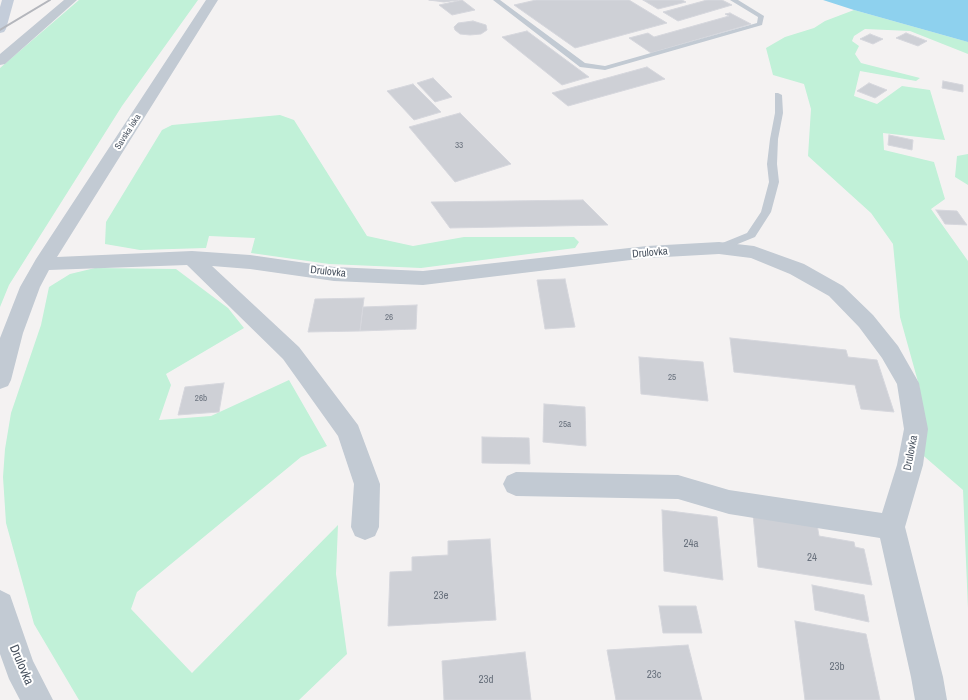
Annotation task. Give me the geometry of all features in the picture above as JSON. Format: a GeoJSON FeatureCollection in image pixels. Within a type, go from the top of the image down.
{"type":"FeatureCollection","features":[{"type":"Feature","properties":{"kind":"street"},"geometry":{"type":"LineString","coordinates":[[0,29],[8,0]]}},
{"type":"Feature","properties":{"kind":"street"},"geometry":{"type":"LineString","coordinates":[[0,61],[71,0]]}},
{"type":"Feature","properties":{"kind":"street","name":"Savska loka"},"geometry":{"type":"LineString","coordinates":[[43,264],[212,0]]}},
{"type":"Feature","properties":{"kind":"street","name":"Drulovka"},"geometry":{"type":"LineString","coordinates":[[43,264],[192,258],[250,262],[334,274],[423,278],[647,252],[719,248],[754,252],[797,269],[836,291],[866,321],[890,352],[908,383],[916,429],[910,465],[891,527]]}},
{"type":"Feature","properties":{"kind":"street"},"geometry":{"type":"LineString","coordinates":[[192,258],[291,353],[349,432],[368,484],[365,527]]}},
{"type":"Feature","properties":{"kind":"street"},"geometry":{"type":"LineString","coordinates":[[0,380],[12,333],[30,287],[43,264]]}},
{"type":"Feature","properties":{"kind":"street"},"geometry":{"type":"LineString","coordinates":[[516,484],[678,487],[729,502],[891,527],[927,677],[930,700]]}},
{"type":"Feature","properties":{"kind":"street","name":"Drulovka"},"geometry":{"type":"LineString","coordinates":[[0,605],[20,668],[37,700]]}},
{"type":"Feature","properties":{"kind":"lane"},"geometry":{"type":"LineString","coordinates":[[497,1],[507,0]]}},
{"type":"Feature","properties":{"kind":"lane"},"geometry":{"type":"LineString","coordinates":[[497,1],[583,65],[606,68],[760,24],[761,16],[733,0]]}},
{"type":"Feature","properties":{"kind":"lane"},"geometry":{"type":"LineString","coordinates":[[719,248],[751,234],[766,212],[774,182],[772,164],[774,139],[779,113],[778,95]]}},
{"type":"Feature","properties":{"kind":"green space"},"geometry":{"type":"Polygon","coordinates":[[[79,0],[198,0],[122,106],[9,285],[0,307],[0,68],[79,0]]]}},
{"type":"Feature","properties":{"kind":"green space"},"geometry":{"type":"Polygon","coordinates":[[[854,10],[968,42],[968,54],[910,31],[865,29],[854,36],[852,41],[859,46],[855,54],[861,63],[920,78],[916,81],[860,71],[854,96],[877,104],[902,86],[930,90],[945,140],[883,133],[884,150],[934,162],[945,199],[931,209],[968,261],[968,609],[963,490],[918,451],[920,389],[900,317],[893,244],[871,213],[808,156],[811,109],[804,84],[773,75],[766,48],[785,37],[814,28],[825,21],[854,10]]]}},
{"type":"Feature","properties":{"kind":"green space"},"geometry":{"type":"Polygon","coordinates":[[[280,115],[294,120],[367,236],[413,246],[464,237],[574,237],[579,242],[575,248],[421,268],[329,264],[251,253],[255,238],[209,236],[206,248],[140,250],[105,244],[106,222],[162,130],[172,125],[280,115]]]}},
{"type":"Feature","properties":{"kind":"green space"},"geometry":{"type":"Polygon","coordinates":[[[968,154],[968,185],[955,177],[957,156],[968,154]]]}},
{"type":"Feature","properties":{"kind":"green space"},"geometry":{"type":"Polygon","coordinates":[[[95,268],[176,269],[228,308],[244,328],[166,374],[171,385],[159,420],[211,416],[289,380],[327,446],[301,457],[137,592],[131,609],[192,673],[338,525],[336,574],[347,654],[299,700],[79,700],[34,624],[6,523],[3,477],[5,449],[11,413],[41,325],[49,287],[70,274],[95,268]]]}},
{"type":"Feature","properties":{"kind":"water"},"geometry":{"type":"Polygon","coordinates":[[[823,0],[968,0],[968,42],[854,10],[823,0]]]}},
{"type":"Feature","properties":{"kind":"building"},"geometry":{"type":"Polygon","coordinates":[[[429,0],[458,0],[444,2],[429,0]]]}},
{"type":"Feature","properties":{"kind":"building"},"geometry":{"type":"Polygon","coordinates":[[[462,0],[475,10],[452,15],[439,5],[462,0]]]}},
{"type":"Feature","properties":{"kind":"building"},"geometry":{"type":"Polygon","coordinates":[[[536,0],[629,0],[667,23],[575,48],[514,5],[536,0]]]}},
{"type":"Feature","properties":{"kind":"building"},"geometry":{"type":"Polygon","coordinates":[[[643,0],[682,0],[686,2],[658,9],[643,0]]]}},
{"type":"Feature","properties":{"kind":"building"},"geometry":{"type":"Polygon","coordinates":[[[707,0],[722,0],[732,5],[678,21],[663,12],[707,0]]]}},
{"type":"Feature","properties":{"kind":"building"},"geometry":{"type":"Polygon","coordinates":[[[730,13],[751,24],[651,53],[629,38],[648,33],[654,37],[729,16],[725,14],[730,13]]]}},
{"type":"Feature","properties":{"kind":"building"},"geometry":{"type":"Polygon","coordinates":[[[473,21],[486,25],[487,30],[481,34],[470,35],[460,34],[455,30],[454,27],[458,23],[473,21]]]}},
{"type":"Feature","properties":{"kind":"building"},"geometry":{"type":"Polygon","coordinates":[[[527,31],[589,77],[562,85],[502,37],[527,31]]]}},
{"type":"Feature","properties":{"kind":"building"},"geometry":{"type":"Polygon","coordinates":[[[906,33],[927,41],[918,46],[896,38],[906,33]]]}},
{"type":"Feature","properties":{"kind":"building"},"geometry":{"type":"Polygon","coordinates":[[[870,34],[883,39],[873,44],[860,39],[870,34]]]}},
{"type":"Feature","properties":{"kind":"building"},"geometry":{"type":"Polygon","coordinates":[[[647,67],[665,79],[568,106],[552,93],[647,67]]]}},
{"type":"Feature","properties":{"kind":"building"},"geometry":{"type":"Polygon","coordinates":[[[433,78],[452,97],[435,102],[417,83],[433,78]]]}},
{"type":"Feature","properties":{"kind":"building"},"geometry":{"type":"Polygon","coordinates":[[[943,81],[963,85],[963,92],[942,88],[943,81]]]}},
{"type":"Feature","properties":{"kind":"building"},"geometry":{"type":"Polygon","coordinates":[[[869,83],[887,90],[875,98],[857,91],[869,83]]]}},
{"type":"Feature","properties":{"kind":"building"},"geometry":{"type":"Polygon","coordinates":[[[413,84],[441,112],[414,120],[387,91],[413,84]]]}},
{"type":"Feature","properties":{"kind":"building"},"geometry":{"type":"Polygon","coordinates":[[[460,113],[511,164],[455,182],[409,127],[460,113]]]}},
{"type":"Feature","properties":{"kind":"building"},"geometry":{"type":"Polygon","coordinates":[[[889,135],[913,140],[912,150],[888,145],[889,135]]]}},
{"type":"Feature","properties":{"kind":"building"},"geometry":{"type":"Polygon","coordinates":[[[583,200],[608,225],[450,228],[431,202],[583,200]]]}},
{"type":"Feature","properties":{"kind":"building"},"geometry":{"type":"Polygon","coordinates":[[[936,210],[957,211],[967,225],[945,224],[936,210]]]}},
{"type":"Feature","properties":{"kind":"building"},"geometry":{"type":"Polygon","coordinates":[[[565,279],[575,327],[545,329],[537,280],[565,279]]]}},
{"type":"Feature","properties":{"kind":"building"},"geometry":{"type":"Polygon","coordinates":[[[364,298],[360,331],[308,332],[315,299],[364,298]]]}},
{"type":"Feature","properties":{"kind":"building"},"geometry":{"type":"Polygon","coordinates":[[[417,305],[416,329],[360,331],[363,307],[417,305]]]}},
{"type":"Feature","properties":{"kind":"building"},"geometry":{"type":"Polygon","coordinates":[[[730,338],[846,350],[848,357],[877,360],[894,412],[861,409],[855,385],[734,372],[730,338]]]}},
{"type":"Feature","properties":{"kind":"building"},"geometry":{"type":"Polygon","coordinates":[[[639,357],[703,362],[708,401],[641,394],[639,357]]]}},
{"type":"Feature","properties":{"kind":"building"},"geometry":{"type":"Polygon","coordinates":[[[224,383],[219,412],[178,415],[185,387],[224,383]]]}},
{"type":"Feature","properties":{"kind":"building"},"geometry":{"type":"Polygon","coordinates":[[[544,404],[585,407],[586,446],[543,442],[544,404]]]}},
{"type":"Feature","properties":{"kind":"building"},"geometry":{"type":"Polygon","coordinates":[[[482,437],[529,438],[530,464],[482,463],[482,437]]]}},
{"type":"Feature","properties":{"kind":"building"},"geometry":{"type":"Polygon","coordinates":[[[662,510],[717,517],[723,580],[664,571],[662,510]]]}},
{"type":"Feature","properties":{"kind":"building"},"geometry":{"type":"Polygon","coordinates":[[[753,514],[817,524],[819,536],[854,542],[855,547],[864,549],[872,585],[758,567],[753,514]]]}},
{"type":"Feature","properties":{"kind":"building"},"geometry":{"type":"Polygon","coordinates":[[[490,539],[496,620],[388,626],[390,572],[412,571],[412,557],[448,555],[448,541],[490,539]]]}},
{"type":"Feature","properties":{"kind":"building"},"geometry":{"type":"Polygon","coordinates":[[[812,585],[864,595],[869,622],[815,610],[812,585]]]}},
{"type":"Feature","properties":{"kind":"building"},"geometry":{"type":"Polygon","coordinates":[[[659,606],[696,606],[702,633],[663,633],[659,606]]]}},
{"type":"Feature","properties":{"kind":"building"},"geometry":{"type":"Polygon","coordinates":[[[795,621],[866,634],[880,700],[805,700],[795,621]]]}},
{"type":"Feature","properties":{"kind":"building"},"geometry":{"type":"Polygon","coordinates":[[[688,645],[702,700],[616,700],[607,650],[688,645]]]}},
{"type":"Feature","properties":{"kind":"building"},"geometry":{"type":"Polygon","coordinates":[[[525,652],[531,700],[444,700],[442,661],[525,652]]]}},
{"type":"Feature","properties":{"kind":"railway"},"geometry":{"type":"LineString","coordinates":[[0,30],[50,0]]}}]}
